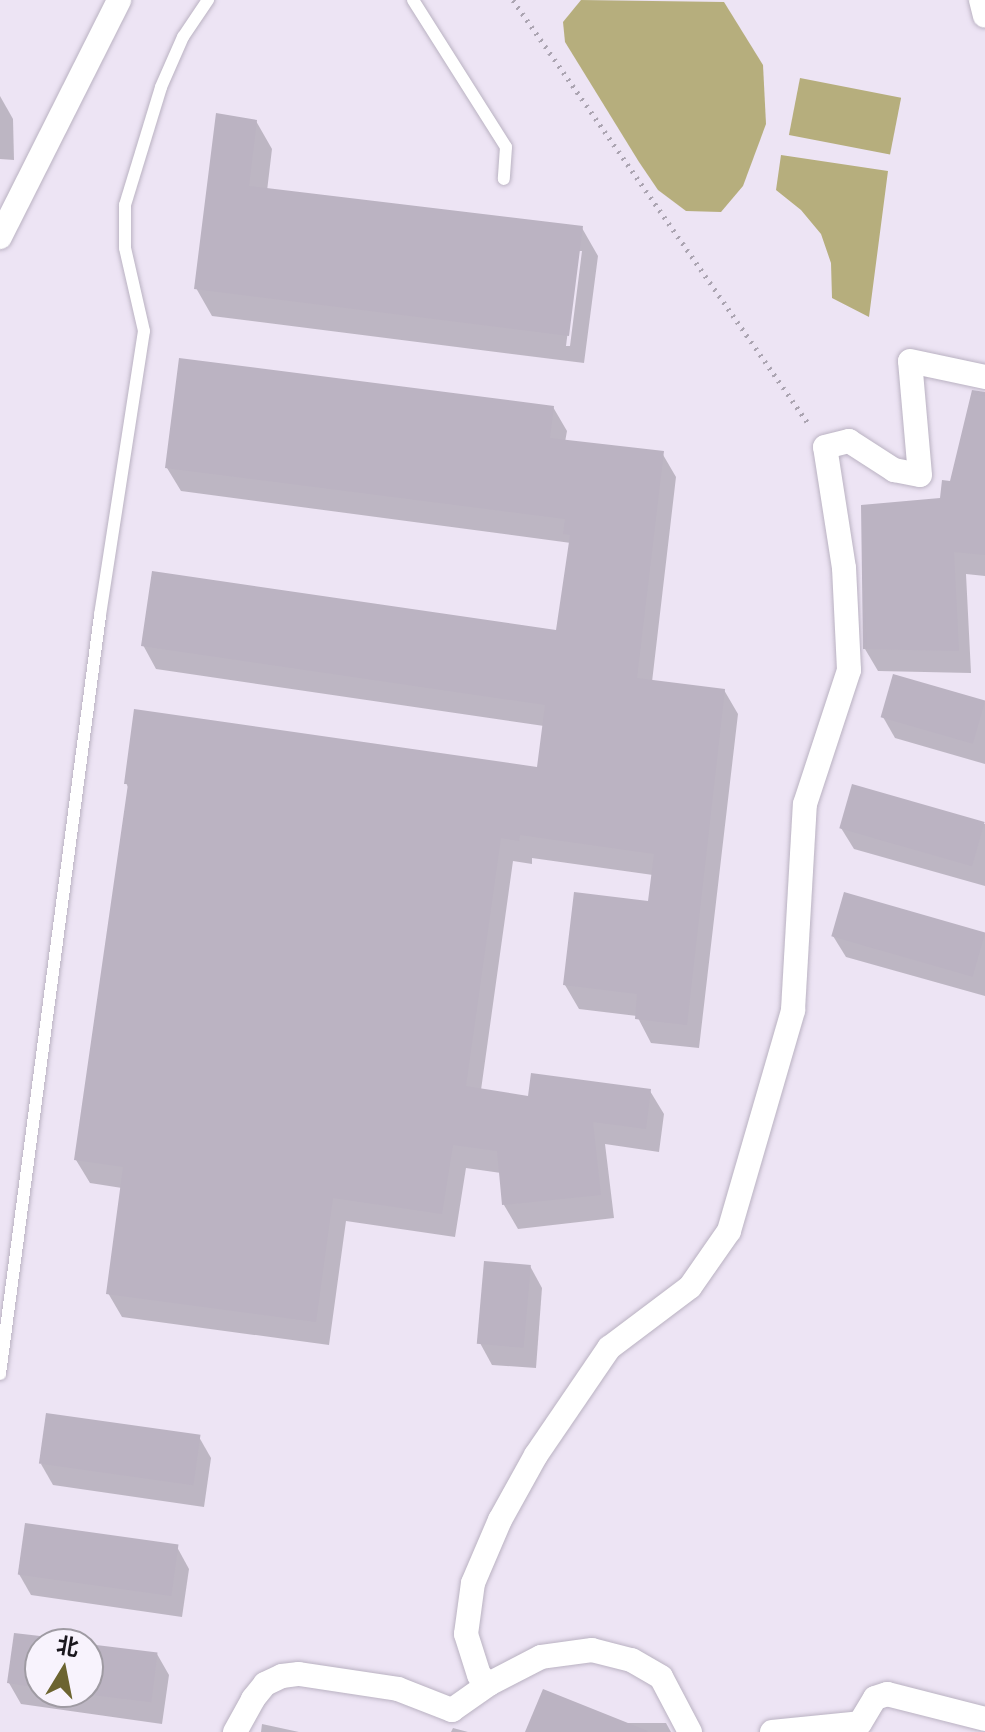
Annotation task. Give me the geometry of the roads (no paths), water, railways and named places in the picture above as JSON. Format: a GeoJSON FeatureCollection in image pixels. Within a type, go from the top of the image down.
{"type":"FeatureCollection","features":[{"type":"Feature","properties":{"kind":"street"},"geometry":{"type":"LineString","coordinates":[[0,237],[119,0]]}},
{"type":"Feature","properties":{"kind":"street"},"geometry":{"type":"LineString","coordinates":[[981,0],[985,16]]}},
{"type":"Feature","properties":{"kind":"street"},"geometry":{"type":"LineString","coordinates":[[489,1684],[479,1675],[466,1634],[473,1583],[500,1520],[536,1455],[609,1348],[690,1287],[729,1231],[783,1052],[793,1010],[805,804],[849,670],[844,568],[825,447],[849,441],[894,470],[920,475],[910,361],[985,377]]}},
{"type":"Feature","properties":{"kind":"street"},"geometry":{"type":"LineString","coordinates":[[235,1732],[265,1684],[282,1676],[299,1674],[398,1689],[452,1710],[489,1684],[541,1657],[592,1650],[631,1660],[661,1677],[690,1732]]}},
{"type":"Feature","properties":{"kind":"street"},"geometry":{"type":"LineString","coordinates":[[772,1732],[833,1730],[860,1723],[875,1698],[887,1694],[985,1719]]}},
{"type":"Feature","properties":{"kind":"lane"},"geometry":{"type":"LineString","coordinates":[[0,1374],[100,615],[144,331],[125,248],[125,205],[161,87],[183,37],[208,0]]}},
{"type":"Feature","properties":{"kind":"lane"},"geometry":{"type":"LineString","coordinates":[[413,0],[506,147],[504,179]]}}]}
